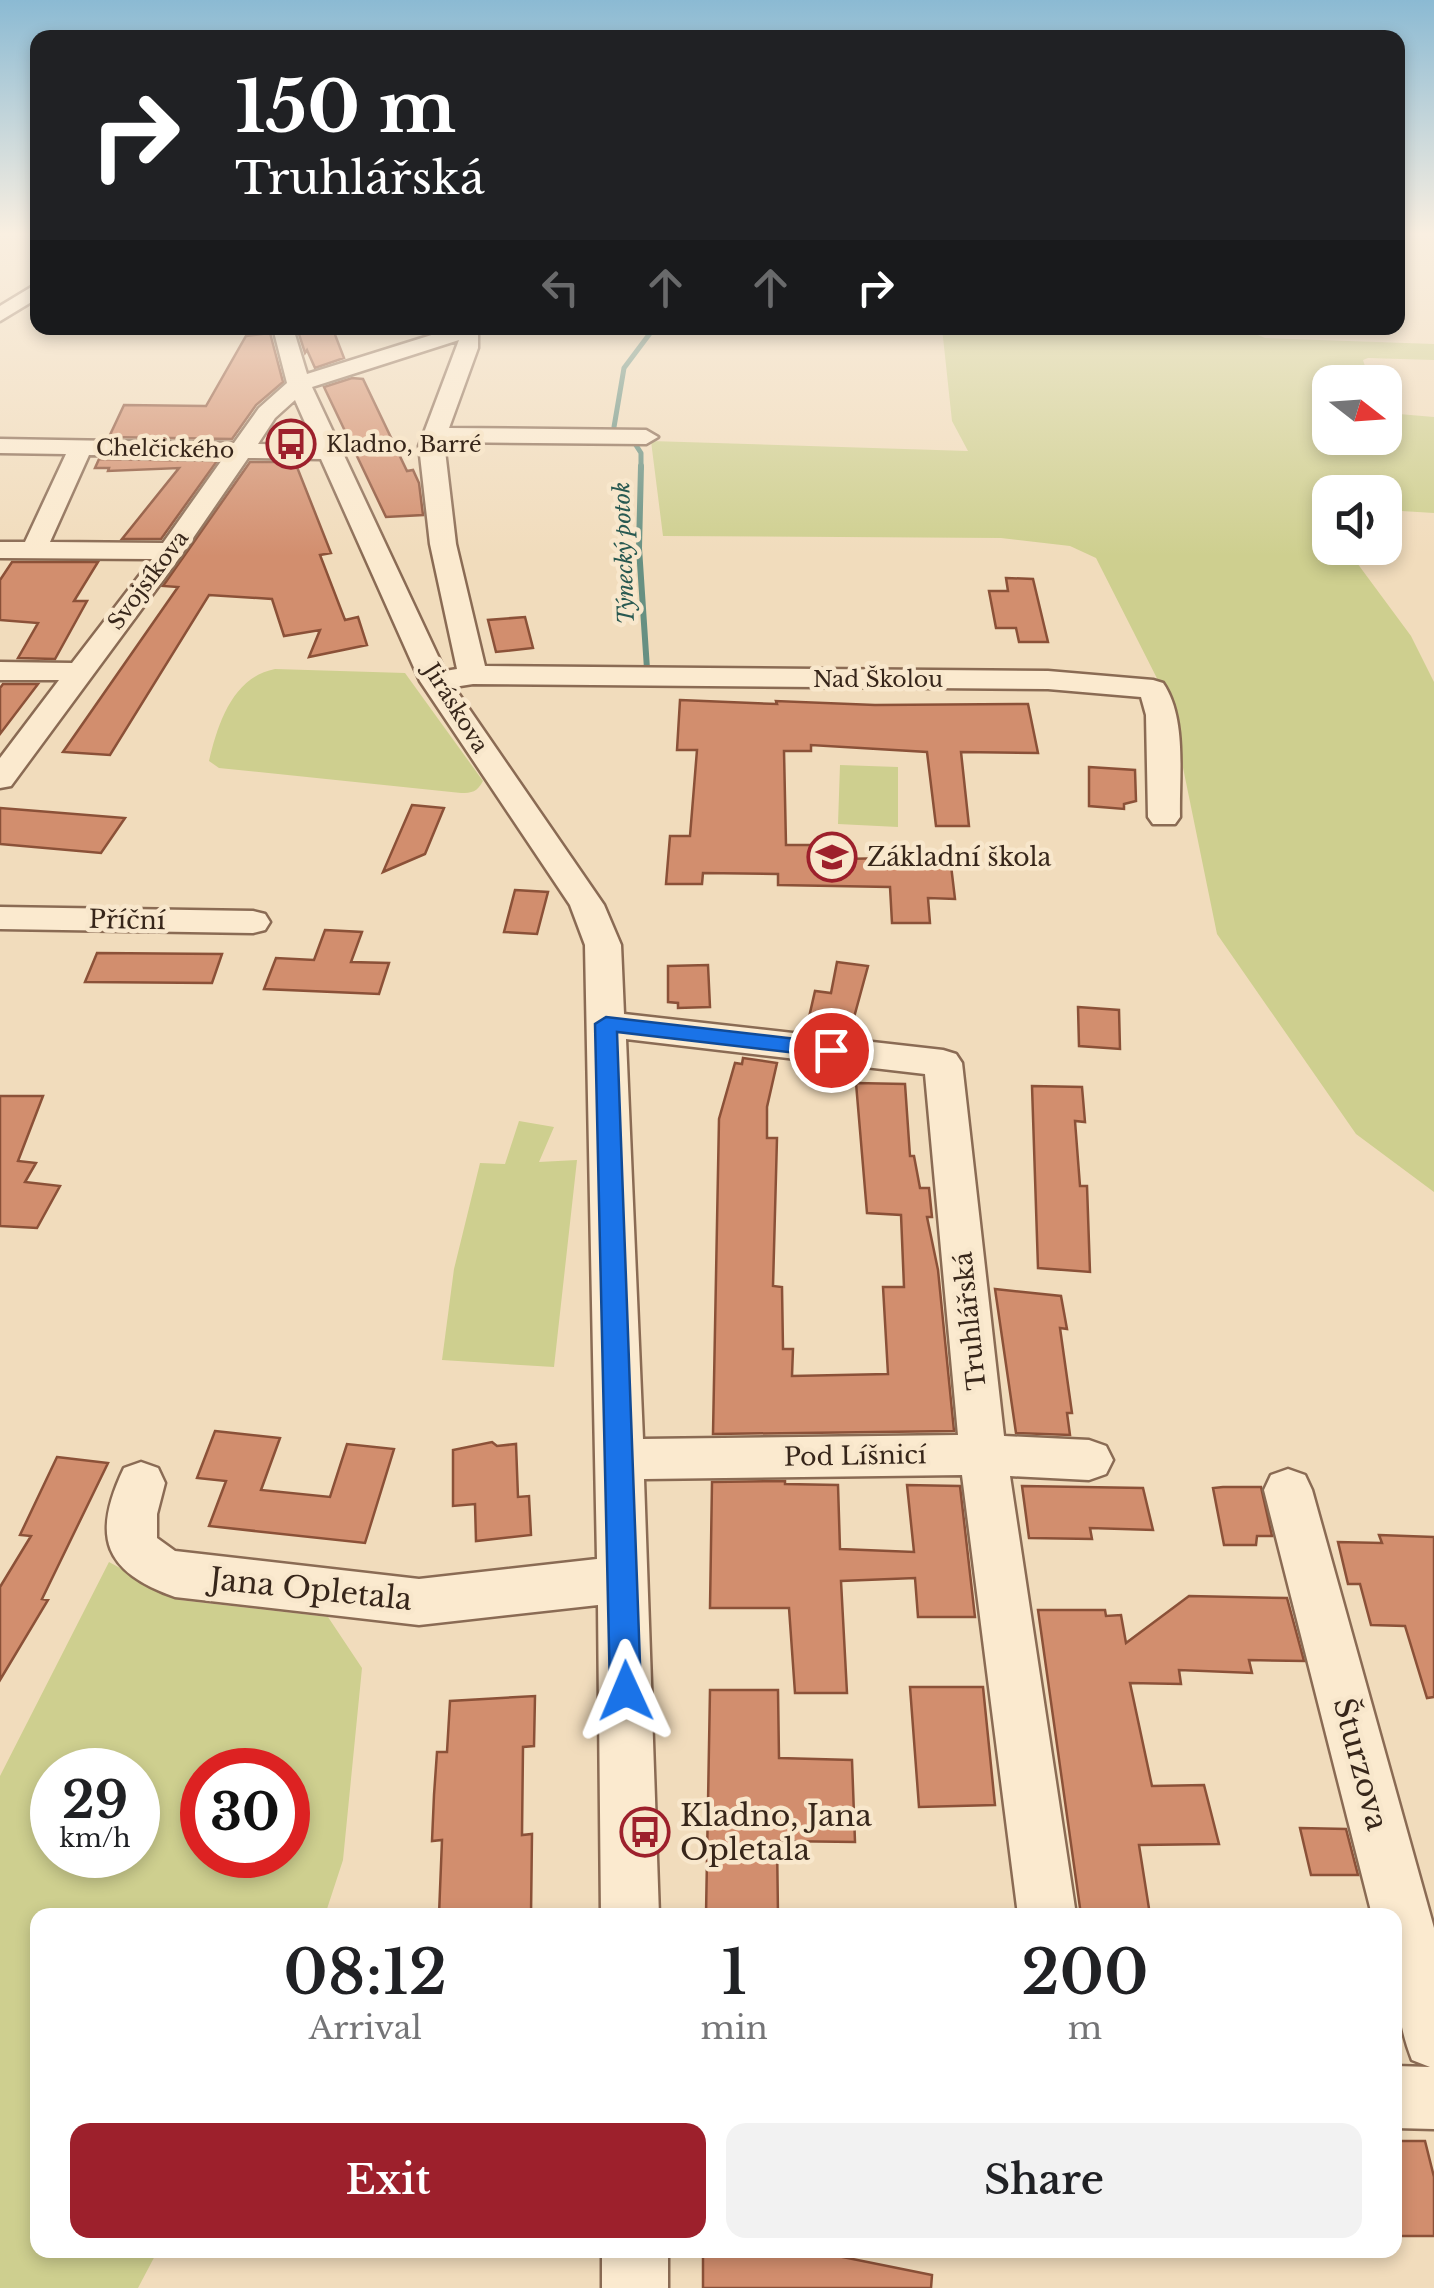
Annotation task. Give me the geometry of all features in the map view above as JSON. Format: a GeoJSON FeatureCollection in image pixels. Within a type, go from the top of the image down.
{"type":"FeatureCollection","features":[{"type":"Feature","properties":{"kind":"street","name":"Jiráskova"},"geometry":{"type":"LineString","coordinates":[[287,343],[299,384],[435,681],[593,916],[603,945],[606,1024]]}},
{"type":"Feature","properties":{"kind":"street"},"geometry":{"type":"LineString","coordinates":[[299,384],[430,343]]}},
{"type":"Feature","properties":{"kind":"street"},"geometry":{"type":"LineString","coordinates":[[435,681],[473,675],[443,544],[432,446],[469,343]]}},
{"type":"Feature","properties":{"kind":"street","name":"Svojsíkova"},"geometry":{"type":"LineString","coordinates":[[0,779],[171,551],[268,412],[299,384]]}},
{"type":"Feature","properties":{"kind":"street"},"geometry":{"type":"LineString","coordinates":[[435,434],[646,437]]}},
{"type":"Feature","properties":{"kind":"street","name":"Chelčického"},"geometry":{"type":"LineString","coordinates":[[0,446],[329,452]]}},
{"type":"Feature","properties":{"kind":"street"},"geometry":{"type":"LineString","coordinates":[[34,550],[81,447]]}},
{"type":"Feature","properties":{"kind":"street"},"geometry":{"type":"LineString","coordinates":[[0,550],[171,551]]}},
{"type":"Feature","properties":{"kind":"street"},"geometry":{"type":"LineString","coordinates":[[0,671],[80,672]]}},
{"type":"Feature","properties":{"kind":"street","name":"Nad Školou"},"geometry":{"type":"LineString","coordinates":[[473,675],[1048,680],[1153,689],[1161,715],[1164,817]]}},
{"type":"Feature","properties":{"kind":"street","name":"Příční"},"geometry":{"type":"LineString","coordinates":[[0,918],[253,922]]}},
{"type":"Feature","properties":{"kind":"street"},"geometry":{"type":"LineString","coordinates":[[606,1024],[621,1459],[630,1908]]}},
{"type":"Feature","properties":{"kind":"street","name":"Truhlářská"},"geometry":{"type":"LineString","coordinates":[[606,1024],[944,1063],[983,1455],[1046,1908]]}},
{"type":"Feature","properties":{"kind":"street","name":"Pod Líšnicí"},"geometry":{"type":"LineString","coordinates":[[621,1459],[983,1455],[1089,1460]]}},
{"type":"Feature","properties":{"kind":"street","name":"Jana Opletala"},"geometry":{"type":"LineString","coordinates":[[142,1483],[130,1515],[134,1546],[150,1564],[175,1574],[419,1602],[623,1580]]}},
{"type":"Feature","properties":{"kind":"street","name":"Šturzova"},"geometry":{"type":"LineString","coordinates":[[1288,1490],[1399,1908]]}},
{"type":"Feature","properties":{"kind":"street","name":"Šturzova"},"geometry":{"type":"LineString","coordinates":[[1402,1918],[1434,2038]]}},
{"type":"Feature","properties":{"kind":"street"},"geometry":{"type":"LineString","coordinates":[[1402,2097],[1434,2098]]}},
{"type":"Feature","properties":{"kind":"street"},"geometry":{"type":"LineString","coordinates":[[634,2258],[635,2288]]}},
{"type":"Feature","properties":{"kind":"green space"},"geometry":{"type":"Polygon","coordinates":[[[944,343],[1434,344],[1434,360],[1368,358],[1363,360],[1365,365],[1312,365],[1312,455],[1402,455],[1402,414],[1434,417],[1434,513],[1402,511],[1402,475],[1312,475],[1312,565],[1359,565],[1411,636],[1434,682],[1434,1192],[1356,1134],[1217,934],[1170,704],[1096,558],[1070,546],[1001,538],[663,536],[651,441],[968,451],[952,421],[944,343]]]}},
{"type":"Feature","properties":{"kind":"green space"},"geometry":{"type":"Polygon","coordinates":[[[275,669],[405,673],[483,781],[474,791],[461,793],[219,768],[209,761],[230,704],[248,681],[275,669]]]}},
{"type":"Feature","properties":{"kind":"green space"},"geometry":{"type":"Polygon","coordinates":[[[840,765],[898,767],[898,827],[838,824],[840,765]]]}},
{"type":"Feature","properties":{"kind":"green space"},"geometry":{"type":"Polygon","coordinates":[[[519,1121],[554,1127],[539,1162],[577,1160],[554,1367],[442,1360],[454,1269],[480,1163],[505,1164],[519,1121]]]}},
{"type":"Feature","properties":{"kind":"green space"},"geometry":{"type":"Polygon","coordinates":[[[109,1562],[179,1600],[328,1617],[362,1668],[343,1860],[327,1908],[30,1908],[30,2258],[154,2258],[138,2288],[0,2288],[0,1776],[109,1562]]]}},
{"type":"Feature","properties":{"kind":"building"},"geometry":{"type":"Polygon","coordinates":[[[242,343],[273,343],[283,382],[256,405],[232,439],[109,437],[124,405],[206,406],[242,343]]]}},
{"type":"Feature","properties":{"kind":"building"},"geometry":{"type":"Polygon","coordinates":[[[302,343],[338,343],[344,358],[315,368],[307,350],[305,353],[302,343]]]}},
{"type":"Feature","properties":{"kind":"building"},"geometry":{"type":"Polygon","coordinates":[[[352,378],[363,379],[407,471],[413,470],[419,483],[423,515],[386,517],[324,387],[352,378]]]}},
{"type":"Feature","properties":{"kind":"building"},"geometry":{"type":"Polygon","coordinates":[[[99,459],[217,461],[161,539],[122,539],[179,468],[108,471],[109,468],[95,468],[99,459]]]}},
{"type":"Feature","properties":{"kind":"building"},"geometry":{"type":"Polygon","coordinates":[[[250,462],[295,462],[331,553],[320,555],[345,620],[358,617],[367,645],[309,657],[320,630],[284,636],[272,599],[209,595],[110,755],[63,752],[178,587],[163,586],[250,462]]]}},
{"type":"Feature","properties":{"kind":"building"},"geometry":{"type":"Polygon","coordinates":[[[12,562],[98,562],[74,601],[87,601],[55,659],[18,658],[38,623],[0,620],[0,580],[12,562]]]}},
{"type":"Feature","properties":{"kind":"building"},"geometry":{"type":"Polygon","coordinates":[[[1006,578],[1033,579],[1048,642],[1019,642],[1016,628],[996,628],[989,591],[1008,591],[1006,578]]]}},
{"type":"Feature","properties":{"kind":"building"},"geometry":{"type":"Polygon","coordinates":[[[525,617],[533,648],[496,652],[488,620],[525,617]]]}},
{"type":"Feature","properties":{"kind":"building"},"geometry":{"type":"Polygon","coordinates":[[[3,684],[38,684],[0,734],[0,688],[3,684]]]}},
{"type":"Feature","properties":{"kind":"building"},"geometry":{"type":"Polygon","coordinates":[[[680,700],[1028,704],[1038,753],[961,752],[969,826],[936,826],[927,752],[811,745],[811,751],[784,751],[786,845],[824,845],[824,851],[840,852],[840,859],[950,857],[955,899],[928,898],[930,923],[892,923],[890,887],[778,885],[778,874],[703,873],[702,884],[666,884],[670,836],[690,836],[697,750],[677,750],[680,700]]]}},
{"type":"Feature","properties":{"kind":"building"},"geometry":{"type":"Polygon","coordinates":[[[1089,767],[1135,770],[1136,801],[1124,804],[1124,809],[1089,806],[1089,767]]]}},
{"type":"Feature","properties":{"kind":"building"},"geometry":{"type":"Polygon","coordinates":[[[412,805],[444,808],[425,854],[383,872],[412,805]]]}},
{"type":"Feature","properties":{"kind":"building"},"geometry":{"type":"Polygon","coordinates":[[[0,808],[125,818],[101,853],[0,844],[0,808]]]}},
{"type":"Feature","properties":{"kind":"building"},"geometry":{"type":"Polygon","coordinates":[[[515,890],[548,892],[537,934],[504,932],[515,890]]]}},
{"type":"Feature","properties":{"kind":"building"},"geometry":{"type":"Polygon","coordinates":[[[325,930],[362,932],[351,962],[389,963],[379,994],[264,989],[276,958],[314,960],[325,930]]]}},
{"type":"Feature","properties":{"kind":"building"},"geometry":{"type":"Polygon","coordinates":[[[97,953],[222,954],[212,983],[85,982],[97,953]]]}},
{"type":"Feature","properties":{"kind":"building"},"geometry":{"type":"Polygon","coordinates":[[[837,962],[868,966],[850,1032],[807,1026],[815,991],[831,993],[837,962]]]}},
{"type":"Feature","properties":{"kind":"building"},"geometry":{"type":"Polygon","coordinates":[[[708,965],[710,1007],[678,1008],[678,1003],[668,1002],[668,966],[708,965]]]}},
{"type":"Feature","properties":{"kind":"building"},"geometry":{"type":"Polygon","coordinates":[[[1078,1007],[1119,1010],[1120,1049],[1079,1046],[1078,1007]]]}},
{"type":"Feature","properties":{"kind":"building"},"geometry":{"type":"Polygon","coordinates":[[[743,1058],[777,1063],[767,1107],[767,1138],[777,1138],[773,1286],[782,1287],[783,1349],[793,1349],[792,1376],[888,1374],[883,1287],[904,1287],[901,1215],[867,1213],[856,1083],[905,1084],[910,1156],[914,1156],[920,1188],[929,1188],[932,1217],[927,1217],[938,1270],[954,1431],[713,1434],[719,1119],[735,1063],[742,1064],[743,1058]]]}},
{"type":"Feature","properties":{"kind":"building"},"geometry":{"type":"Polygon","coordinates":[[[1032,1086],[1082,1087],[1085,1122],[1075,1121],[1080,1186],[1087,1186],[1090,1272],[1038,1268],[1032,1086]]]}},
{"type":"Feature","properties":{"kind":"building"},"geometry":{"type":"Polygon","coordinates":[[[0,1096],[43,1096],[18,1161],[36,1163],[25,1182],[60,1186],[37,1228],[0,1226],[0,1096]]]}},
{"type":"Feature","properties":{"kind":"building"},"geometry":{"type":"Polygon","coordinates":[[[995,1289],[1061,1296],[1067,1329],[1060,1328],[1072,1413],[1067,1413],[1070,1435],[1016,1433],[995,1289]]]}},
{"type":"Feature","properties":{"kind":"building"},"geometry":{"type":"Polygon","coordinates":[[[215,1431],[280,1438],[261,1490],[330,1497],[347,1444],[394,1449],[365,1543],[209,1526],[226,1481],[197,1478],[215,1431]]]}},
{"type":"Feature","properties":{"kind":"building"},"geometry":{"type":"Polygon","coordinates":[[[492,1442],[497,1446],[516,1444],[518,1497],[529,1496],[531,1535],[476,1541],[475,1504],[453,1506],[453,1450],[492,1442]]]}},
{"type":"Feature","properties":{"kind":"building"},"geometry":{"type":"Polygon","coordinates":[[[57,1457],[108,1463],[42,1599],[48,1600],[0,1680],[0,1587],[31,1536],[20,1535],[57,1457]]]}},
{"type":"Feature","properties":{"kind":"building"},"geometry":{"type":"Polygon","coordinates":[[[712,1482],[838,1485],[840,1549],[914,1552],[907,1485],[960,1486],[975,1617],[918,1617],[915,1578],[841,1581],[847,1693],[795,1693],[789,1608],[710,1608],[712,1482]]]}},
{"type":"Feature","properties":{"kind":"building"},"geometry":{"type":"Polygon","coordinates":[[[1022,1486],[1143,1488],[1153,1530],[1090,1528],[1092,1539],[1029,1538],[1022,1486]]]}},
{"type":"Feature","properties":{"kind":"building"},"geometry":{"type":"Polygon","coordinates":[[[1261,1487],[1272,1536],[1257,1536],[1256,1545],[1224,1545],[1213,1488],[1261,1487]]]}},
{"type":"Feature","properties":{"kind":"building"},"geometry":{"type":"Polygon","coordinates":[[[1379,1535],[1434,1537],[1434,1697],[1427,1698],[1405,1626],[1371,1625],[1360,1584],[1348,1584],[1338,1542],[1382,1543],[1379,1535]]]}},
{"type":"Feature","properties":{"kind":"building"},"geometry":{"type":"Polygon","coordinates":[[[1189,1596],[1287,1598],[1304,1661],[1249,1660],[1252,1673],[1179,1670],[1181,1684],[1130,1683],[1152,1786],[1204,1785],[1219,1844],[1139,1845],[1149,1908],[1080,1908],[1038,1610],[1105,1610],[1106,1616],[1121,1615],[1126,1643],[1189,1596]]]}},
{"type":"Feature","properties":{"kind":"building"},"geometry":{"type":"Polygon","coordinates":[[[910,1687],[983,1687],[995,1805],[919,1807],[910,1687]]]}},
{"type":"Feature","properties":{"kind":"building"},"geometry":{"type":"Polygon","coordinates":[[[710,1690],[778,1690],[779,1758],[852,1760],[855,1842],[777,1841],[778,1908],[706,1908],[710,1690]]]}},
{"type":"Feature","properties":{"kind":"building"},"geometry":{"type":"Polygon","coordinates":[[[535,1696],[534,1746],[523,1747],[522,1835],[532,1834],[531,1908],[439,1908],[442,1840],[432,1841],[434,1795],[437,1752],[447,1752],[450,1701],[535,1696]]]}},
{"type":"Feature","properties":{"kind":"building"},"geometry":{"type":"Polygon","coordinates":[[[1300,1828],[1346,1829],[1358,1875],[1311,1875],[1300,1828]]]}},
{"type":"Feature","properties":{"kind":"building"},"geometry":{"type":"Polygon","coordinates":[[[1402,2141],[1425,2141],[1434,2177],[1434,2236],[1402,2236],[1402,2141]]]}},
{"type":"Feature","properties":{"kind":"building"},"geometry":{"type":"Polygon","coordinates":[[[703,2258],[848,2258],[932,2275],[931,2288],[703,2288],[703,2258]]]}},
{"type":"Feature","properties":{"kind":"waterway","name":"Týnecký potok"},"geometry":{"type":"LineString","coordinates":[[614,427],[624,368],[643,343]]}},
{"type":"Feature","properties":{"kind":"waterway","name":"Týnecký potok"},"geometry":{"type":"LineString","coordinates":[[632,439],[641,453],[641,466]]}},
{"type":"Feature","properties":{"kind":"waterway","name":"Týnecký potok"},"geometry":{"type":"LineString","coordinates":[[641,466],[639,548],[647,669]]}},
{"type":"Feature","properties":{"kind":"place","name":"Kladno, Barré"},"geometry":{"type":"Point","coordinates":[291,444]}},
{"type":"Feature","properties":{"kind":"place","name":"Základní škola"},"geometry":{"type":"Point","coordinates":[832,857]}},
{"type":"Feature","properties":{"kind":"place","name":"Kladno, Jana Opletala"},"geometry":{"type":"Point","coordinates":[645,1832]}},
{"type":"Feature","properties":{"kind":"route"},"geometry":{"type":"LineString","coordinates":[[626,1691],[606,1024],[831,1050]]}}]}
